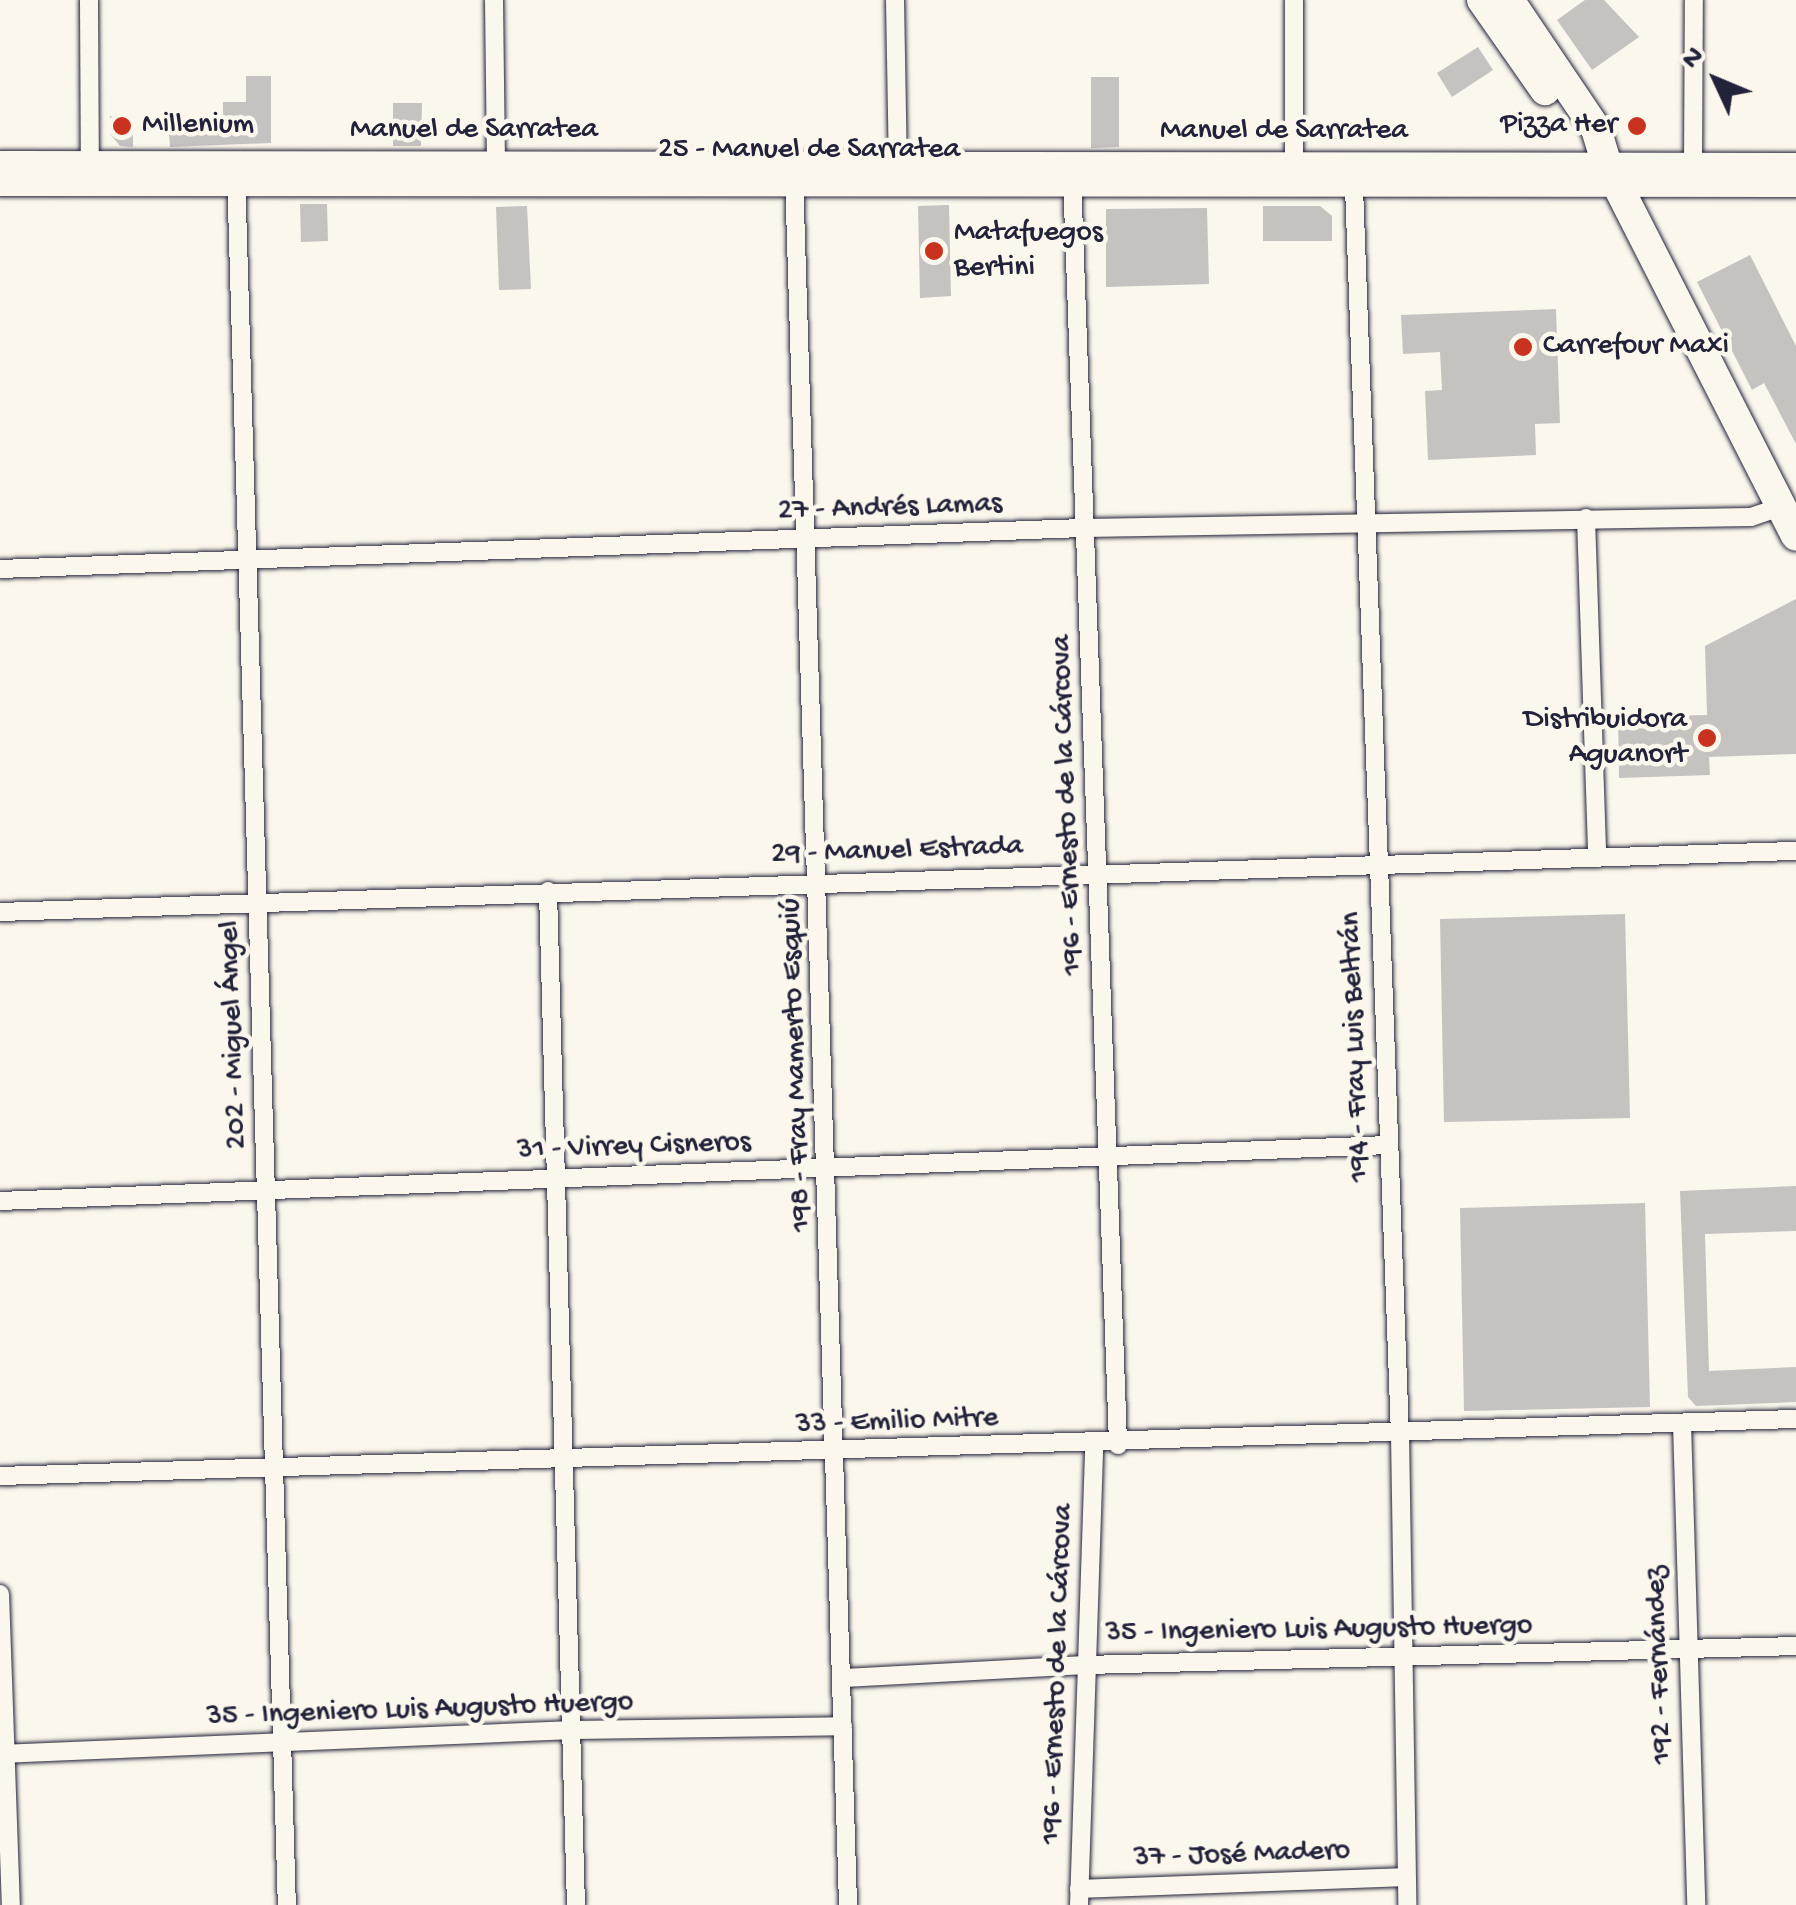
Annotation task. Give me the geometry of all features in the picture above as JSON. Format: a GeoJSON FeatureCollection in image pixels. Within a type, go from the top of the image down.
{"type":"FeatureCollection","features":[{"type":"Feature","properties":{"kind":"main road"},"geometry":{"type":"LineString","coordinates":[[1482,0],[1578,137],[1612,175],[1796,184]]}},
{"type":"Feature","properties":{"kind":"main road"},"geometry":{"type":"LineString","coordinates":[[1509,0],[1596,129],[1612,175],[1796,536]]}},
{"type":"Feature","properties":{"kind":"main road","name":"Manuel de Sarratea"},"geometry":{"type":"LineString","coordinates":[[0,163],[90,173],[794,174],[898,164],[1072,173],[1612,175]]}},
{"type":"Feature","properties":{"kind":"main road"},"geometry":{"type":"LineString","coordinates":[[1294,176],[1354,187],[1612,175],[1694,164],[1796,164]]}},
{"type":"Feature","properties":{"kind":"main road"},"geometry":{"type":"LineString","coordinates":[[0,183],[90,173]]}},
{"type":"Feature","properties":{"kind":"main road","name":"25 - Manuel de Sarratea"},"geometry":{"type":"LineString","coordinates":[[794,174],[1072,173]]}},
{"type":"Feature","properties":{"kind":"street"},"geometry":{"type":"LineString","coordinates":[[89,0],[90,173]]}},
{"type":"Feature","properties":{"kind":"street"},"geometry":{"type":"LineString","coordinates":[[494,0],[496,173]]}},
{"type":"Feature","properties":{"kind":"street"},"geometry":{"type":"LineString","coordinates":[[895,0],[898,164]]}},
{"type":"Feature","properties":{"kind":"street"},"geometry":{"type":"LineString","coordinates":[[1294,0],[1294,176]]}},
{"type":"Feature","properties":{"kind":"street"},"geometry":{"type":"LineString","coordinates":[[1694,0],[1694,164]]}},
{"type":"Feature","properties":{"kind":"street","name":"202 - Miguel Ángel"},"geometry":{"type":"LineString","coordinates":[[236,173],[287,1905]]}},
{"type":"Feature","properties":{"kind":"street","name":"196 - Ernesto de la Cárcova"},"geometry":{"type":"LineString","coordinates":[[1072,173],[1084,528],[1102,872],[1118,1445]]}},
{"type":"Feature","properties":{"kind":"street","name":"198 - Fray Mamerto Esquiú"},"geometry":{"type":"LineString","coordinates":[[794,174],[838,1453],[848,1905]]}},
{"type":"Feature","properties":{"kind":"street","name":"194 - Fray Luis Beltrán"},"geometry":{"type":"LineString","coordinates":[[1354,187],[1363,522],[1400,1434],[1407,1905]]}},
{"type":"Feature","properties":{"kind":"street","name":"27 - Andrés Lamas"},"geometry":{"type":"LineString","coordinates":[[0,568],[250,564],[1084,528],[1751,517],[1780,507]]}},
{"type":"Feature","properties":{"kind":"street"},"geometry":{"type":"LineString","coordinates":[[1586,518],[1596,855]]}},
{"type":"Feature","properties":{"kind":"street","name":"29 - Manuel Estrada"},"geometry":{"type":"LineString","coordinates":[[0,912],[1377,861],[1796,851]]}},
{"type":"Feature","properties":{"kind":"street"},"geometry":{"type":"LineString","coordinates":[[548,891],[576,1905]]}},
{"type":"Feature","properties":{"kind":"street","name":"31 - Virrey Cisneros"},"geometry":{"type":"LineString","coordinates":[[0,1201],[268,1187],[829,1168],[1108,1152],[1389,1145]]}},
{"type":"Feature","properties":{"kind":"street","name":"33 - Emilio Mitre"},"geometry":{"type":"LineString","coordinates":[[0,1476],[1118,1445],[1796,1419]]}},
{"type":"Feature","properties":{"kind":"street","name":"192 - Fernández"},"geometry":{"type":"LineString","coordinates":[[1682,1424],[1696,1905]]}},
{"type":"Feature","properties":{"kind":"street","name":"196 - Ernesto de la Cárcova"},"geometry":{"type":"LineString","coordinates":[[1079,1897],[1094,1444]]}},
{"type":"Feature","properties":{"kind":"street"},"geometry":{"type":"LineString","coordinates":[[0,1594],[11,1905]]}},
{"type":"Feature","properties":{"kind":"street","name":"35 - Ingeniero Luis Augusto Huergo"},"geometry":{"type":"LineString","coordinates":[[844,1678],[1086,1664],[1796,1646]]}},
{"type":"Feature","properties":{"kind":"street","name":"35 - Ingeniero Luis Augusto Huergo"},"geometry":{"type":"LineString","coordinates":[[3,1754],[573,1730],[843,1726]]}},
{"type":"Feature","properties":{"kind":"street","name":"37 - José Madero"},"geometry":{"type":"LineString","coordinates":[[1079,1897],[1406,1878]]}},
{"type":"Feature","properties":{"kind":"building"},"geometry":{"type":"Polygon","coordinates":[[[1585,0],[1604,0],[1639,37],[1592,70],[1557,20],[1585,0]]]}},
{"type":"Feature","properties":{"kind":"building"},"geometry":{"type":"Polygon","coordinates":[[[1478,47],[1493,70],[1452,97],[1437,73],[1478,47]]]}},
{"type":"Feature","properties":{"kind":"building"},"geometry":{"type":"Polygon","coordinates":[[[246,76],[271,76],[271,143],[170,147],[168,119],[223,117],[223,102],[246,102],[246,76]]]}},
{"type":"Feature","properties":{"kind":"building"},"geometry":{"type":"Polygon","coordinates":[[[1091,77],[1119,77],[1119,147],[1091,148],[1091,77]]]}},
{"type":"Feature","properties":{"kind":"building"},"geometry":{"type":"Polygon","coordinates":[[[393,103],[422,103],[421,146],[393,146],[393,103]]]}},
{"type":"Feature","properties":{"kind":"building","name":"Millenium"},"geometry":{"type":"Polygon","coordinates":[[[110,116],[133,117],[133,147],[120,146],[110,134],[110,116]]]}},
{"type":"Feature","properties":{"kind":"building"},"geometry":{"type":"Polygon","coordinates":[[[300,204],[327,204],[328,241],[301,242],[300,204]]]}},
{"type":"Feature","properties":{"kind":"building","name":"Matafuegos Bertini"},"geometry":{"type":"Polygon","coordinates":[[[949,205],[951,296],[920,298],[918,206],[949,205]]]}},
{"type":"Feature","properties":{"kind":"building"},"geometry":{"type":"Polygon","coordinates":[[[527,206],[531,289],[499,290],[496,207],[527,206]]]}},
{"type":"Feature","properties":{"kind":"building"},"geometry":{"type":"Polygon","coordinates":[[[1263,206],[1320,206],[1332,216],[1332,241],[1263,241],[1263,206]]]}},
{"type":"Feature","properties":{"kind":"building"},"geometry":{"type":"Polygon","coordinates":[[[1207,208],[1209,284],[1106,287],[1106,209],[1207,208]]]}},
{"type":"Feature","properties":{"kind":"building"},"geometry":{"type":"Polygon","coordinates":[[[1750,255],[1796,346],[1796,444],[1764,383],[1752,390],[1697,282],[1750,255]]]}},
{"type":"Feature","properties":{"kind":"building"},"geometry":{"type":"Polygon","coordinates":[[[1556,309],[1560,423],[1535,424],[1536,455],[1428,460],[1425,391],[1442,390],[1440,352],[1403,354],[1401,315],[1556,309]]]}},
{"type":"Feature","properties":{"kind":"building","name":"Distribuidora Aguanort"},"geometry":{"type":"Polygon","coordinates":[[[1796,599],[1796,754],[1709,757],[1710,775],[1619,778],[1618,717],[1707,715],[1705,646],[1796,599]]]}},
{"type":"Feature","properties":{"kind":"building"},"geometry":{"type":"Polygon","coordinates":[[[1625,914],[1630,1118],[1444,1122],[1440,919],[1625,914]]]}},
{"type":"Feature","properties":{"kind":"building"},"geometry":{"type":"Polygon","coordinates":[[[1796,1186],[1796,1231],[1705,1234],[1709,1371],[1796,1367],[1796,1402],[1696,1406],[1688,1397],[1680,1191],[1796,1186]]]}},
{"type":"Feature","properties":{"kind":"building"},"geometry":{"type":"Polygon","coordinates":[[[1645,1203],[1650,1407],[1464,1411],[1460,1208],[1645,1203]]]}},
{"type":"Feature","properties":{"kind":"place","name":"Millenium"},"geometry":{"type":"Point","coordinates":[122,126]}},
{"type":"Feature","properties":{"kind":"place","name":"Pizza Her"},"geometry":{"type":"Point","coordinates":[1637,126]}},
{"type":"Feature","properties":{"kind":"place","name":"Matafuegos Bertini"},"geometry":{"type":"Point","coordinates":[934,251]}},
{"type":"Feature","properties":{"kind":"place","name":"Carrefour Maxi"},"geometry":{"type":"Point","coordinates":[1523,347]}},
{"type":"Feature","properties":{"kind":"place","name":"Distribuidora Aguanort"},"geometry":{"type":"Point","coordinates":[1707,738]}}]}
